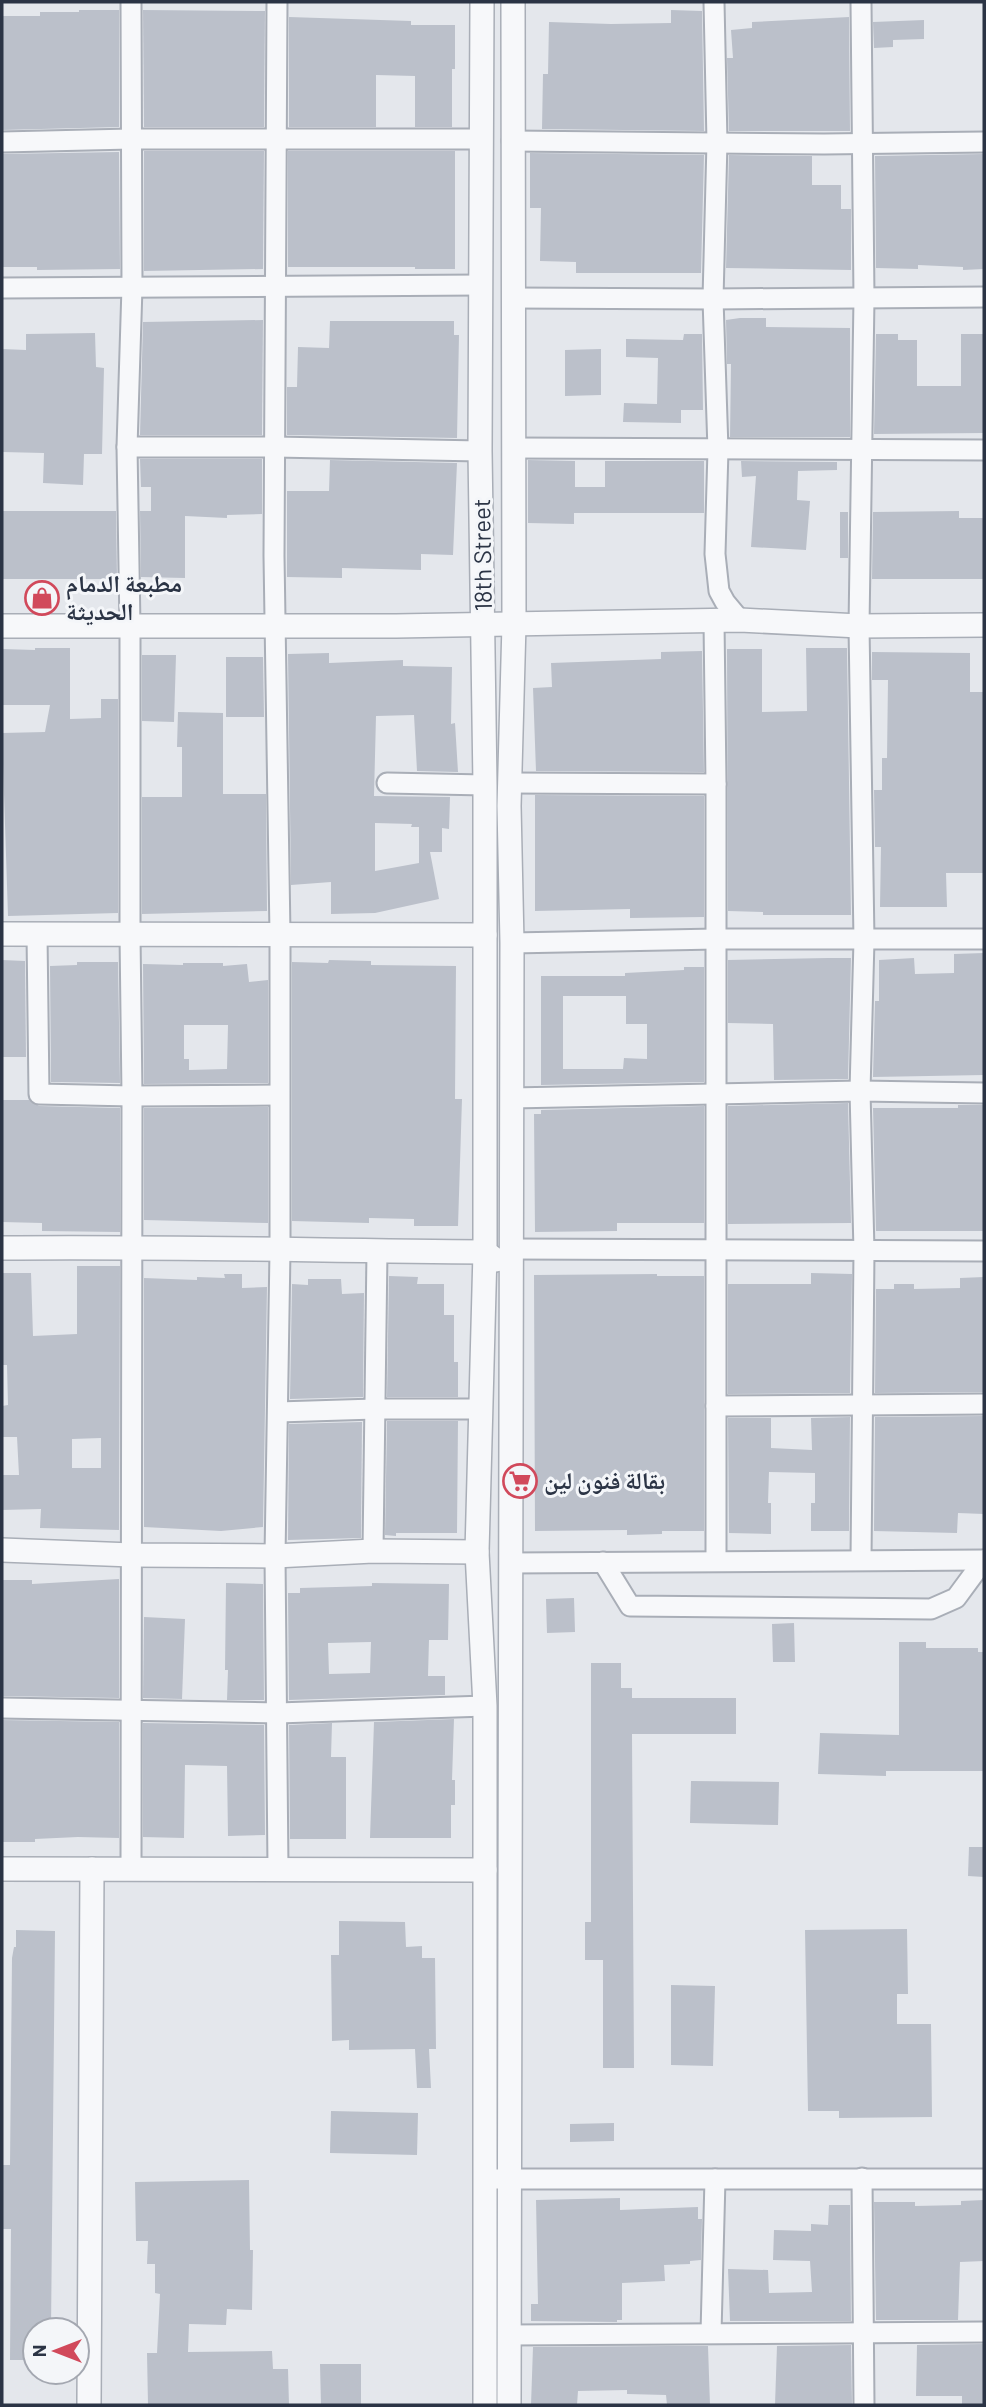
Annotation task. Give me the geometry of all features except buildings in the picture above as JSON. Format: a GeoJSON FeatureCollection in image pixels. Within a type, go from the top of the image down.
{"type":"FeatureCollection","features":[{"type":"Feature","properties":{"kind":"street"},"geometry":{"type":"LineString","coordinates":[[131,2],[132,287],[127,447],[131,626],[131,1869]]}},
{"type":"Feature","properties":{"kind":"street"},"geometry":{"type":"LineString","coordinates":[[277,2],[275,447],[280,1251],[275,1556],[278,1869]]}},
{"type":"Feature","properties":{"kind":"street","name":"18th Street"},"geometry":{"type":"LineString","coordinates":[[2,626],[484,625],[480,452],[482,2]]}},
{"type":"Feature","properties":{"kind":"street"},"geometry":{"type":"LineString","coordinates":[[509,2405],[513,2]]}},
{"type":"Feature","properties":{"kind":"street"},"geometry":{"type":"LineString","coordinates":[[714,2],[717,142],[713,299],[718,450],[715,554],[719,591],[740,621]]}},
{"type":"Feature","properties":{"kind":"street"},"geometry":{"type":"LineString","coordinates":[[861,2],[864,142],[863,449],[859,626],[864,940],[860,1091],[864,1251],[861,1560]]}},
{"type":"Feature","properties":{"kind":"street"},"geometry":{"type":"LineString","coordinates":[[2,142],[131,139],[482,139]]}},
{"type":"Feature","properties":{"kind":"street"},"geometry":{"type":"LineString","coordinates":[[512,141],[824,144],[984,142]]}},
{"type":"Feature","properties":{"kind":"street"},"geometry":{"type":"LineString","coordinates":[[2,288],[481,285]]}},
{"type":"Feature","properties":{"kind":"street"},"geometry":{"type":"LineString","coordinates":[[513,298],[984,297]]}},
{"type":"Feature","properties":{"kind":"street"},"geometry":{"type":"LineString","coordinates":[[127,447],[480,452]]}},
{"type":"Feature","properties":{"kind":"street"},"geometry":{"type":"LineString","coordinates":[[513,449],[984,450]]}},
{"type":"Feature","properties":{"kind":"street"},"geometry":{"type":"LineString","coordinates":[[714,621],[716,1562]]}},
{"type":"Feature","properties":{"kind":"street"},"geometry":{"type":"LineString","coordinates":[[485,2405],[485,1706],[477,1552],[485,1252],[484,625],[740,621],[859,626],[984,625]]}},
{"type":"Feature","properties":{"kind":"street"},"geometry":{"type":"LineString","coordinates":[[387,783],[485,785]]}},
{"type":"Feature","properties":{"kind":"street"},"geometry":{"type":"LineString","coordinates":[[510,783],[716,784]]}},
{"type":"Feature","properties":{"kind":"street"},"geometry":{"type":"LineString","coordinates":[[2,934],[485,935]]}},
{"type":"Feature","properties":{"kind":"street"},"geometry":{"type":"LineString","coordinates":[[37,934],[39,1094],[279,1095]]}},
{"type":"Feature","properties":{"kind":"street"},"geometry":{"type":"LineString","coordinates":[[512,943],[716,939],[984,939]]}},
{"type":"Feature","properties":{"kind":"street"},"geometry":{"type":"LineString","coordinates":[[511,1098],[860,1091],[984,1093]]}},
{"type":"Feature","properties":{"kind":"street"},"geometry":{"type":"LineString","coordinates":[[2,1248],[485,1252],[503,1266],[511,1308]]}},
{"type":"Feature","properties":{"kind":"street"},"geometry":{"type":"LineString","coordinates":[[511,1249],[984,1251]]}},
{"type":"Feature","properties":{"kind":"street"},"geometry":{"type":"LineString","coordinates":[[373,1551],[377,1251]]}},
{"type":"Feature","properties":{"kind":"street"},"geometry":{"type":"LineString","coordinates":[[716,1406],[984,1404]]}},
{"type":"Feature","properties":{"kind":"street"},"geometry":{"type":"LineString","coordinates":[[278,1412],[481,1409]]}},
{"type":"Feature","properties":{"kind":"street"},"geometry":{"type":"LineString","coordinates":[[2,1550],[132,1555],[275,1556],[373,1551],[477,1552]]}},
{"type":"Feature","properties":{"kind":"street"},"geometry":{"type":"LineString","coordinates":[[510,1563],[984,1560]]}},
{"type":"Feature","properties":{"kind":"street"},"geometry":{"type":"LineString","coordinates":[[603,1562],[629,1606],[931,1609],[956,1598],[984,1560]]}},
{"type":"Feature","properties":{"kind":"street"},"geometry":{"type":"LineString","coordinates":[[2,1708],[278,1713],[485,1706]]}},
{"type":"Feature","properties":{"kind":"street"},"geometry":{"type":"LineString","coordinates":[[2,1869],[485,1870]]}},
{"type":"Feature","properties":{"kind":"street"},"geometry":{"type":"LineString","coordinates":[[89,2405],[92,1869]]}},
{"type":"Feature","properties":{"kind":"street"},"geometry":{"type":"LineString","coordinates":[[862,2178],[864,2405]]}},
{"type":"Feature","properties":{"kind":"street"},"geometry":{"type":"LineString","coordinates":[[485,2179],[984,2179]]}},
{"type":"Feature","properties":{"kind":"street"},"geometry":{"type":"LineString","coordinates":[[715,2333],[719,2179]]}},
{"type":"Feature","properties":{"kind":"street"},"geometry":{"type":"LineString","coordinates":[[509,2335],[984,2332]]}},
{"type":"Feature","properties":{"kind":"place","name":"مطبعة الدمام الحديثة"},"geometry":{"type":"Point","coordinates":[42,598]}},
{"type":"Feature","properties":{"kind":"place","name":"بقالة فنون لين"},"geometry":{"type":"Point","coordinates":[520,1481]}}]}
